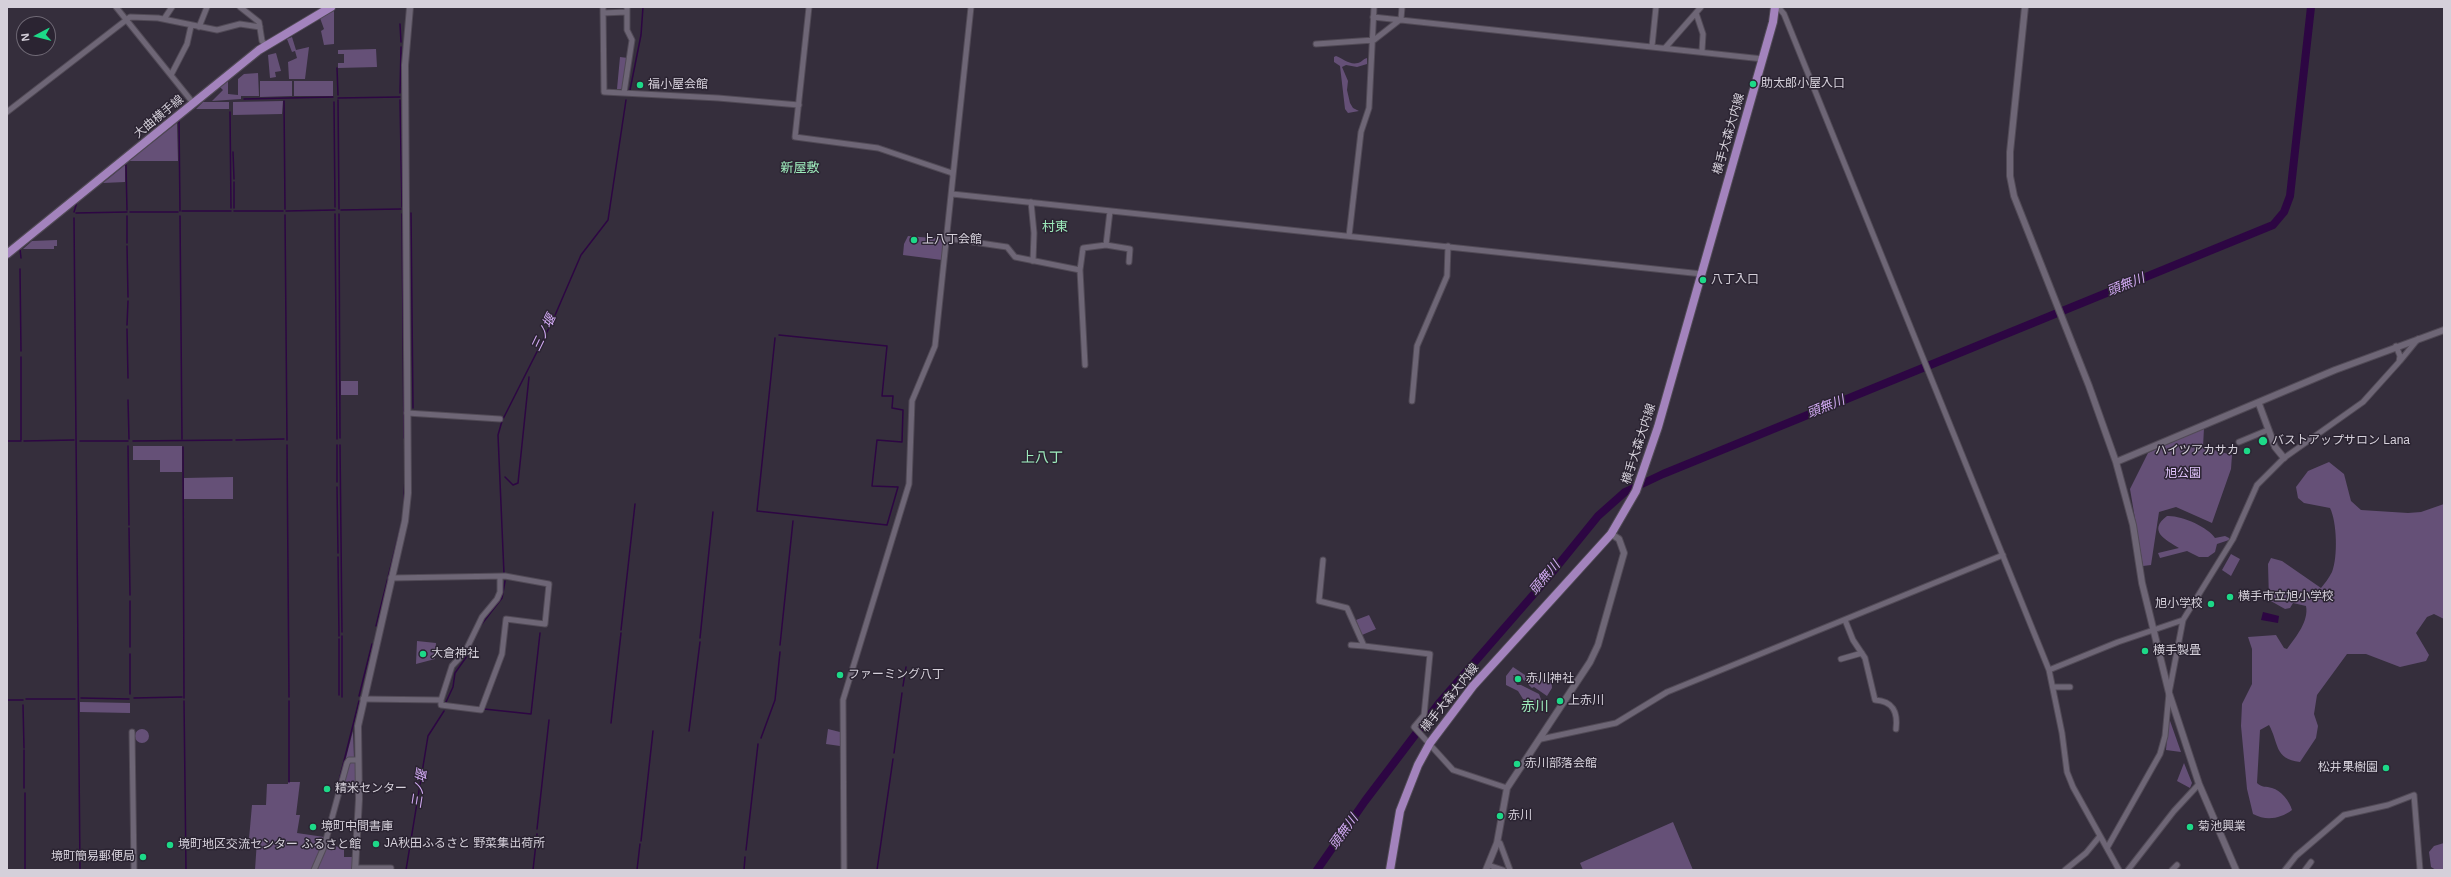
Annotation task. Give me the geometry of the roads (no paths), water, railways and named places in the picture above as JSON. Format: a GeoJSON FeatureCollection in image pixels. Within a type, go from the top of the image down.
{"type":"FeatureCollection","features":[{"type":"Feature","properties":{"kind":"main road","name":"大曲横手線"},"geometry":{"type":"LineString","coordinates":[[7,254],[266,45],[331,7]]}},
{"type":"Feature","properties":{"kind":"main road","name":"横手大森大内線"},"geometry":{"type":"LineString","coordinates":[[1390,870],[1400,812],[1418,765],[1430,743],[1473,686],[1611,534],[1636,491],[1645,469],[1702,274],[1763,59],[1776,7]]}},
{"type":"Feature","properties":{"kind":"street"},"geometry":{"type":"LineString","coordinates":[[116,7],[194,104]]}},
{"type":"Feature","properties":{"kind":"street"},"geometry":{"type":"LineString","coordinates":[[164,20],[172,7]]}},
{"type":"Feature","properties":{"kind":"street"},"geometry":{"type":"LineString","coordinates":[[199,27],[207,7]]}},
{"type":"Feature","properties":{"kind":"street"},"geometry":{"type":"LineString","coordinates":[[240,7],[256,18],[260,27],[262,41],[266,45]]}},
{"type":"Feature","properties":{"kind":"street"},"geometry":{"type":"LineString","coordinates":[[391,868],[355,869],[358,821],[358,726],[407,508],[405,65],[410,7]]}},
{"type":"Feature","properties":{"kind":"street"},"geometry":{"type":"LineString","coordinates":[[603,7],[604,92],[718,98],[799,105]]}},
{"type":"Feature","properties":{"kind":"street"},"geometry":{"type":"LineString","coordinates":[[809,7],[795,137],[878,148],[952,173],[953,176]]}},
{"type":"Feature","properties":{"kind":"street"},"geometry":{"type":"LineString","coordinates":[[844,870],[843,700],[909,484],[912,401],[935,346],[971,7]]}},
{"type":"Feature","properties":{"kind":"street"},"geometry":{"type":"LineString","coordinates":[[1350,236],[1361,132],[1369,108],[1374,7]]}},
{"type":"Feature","properties":{"kind":"street"},"geometry":{"type":"LineString","coordinates":[[1316,44],[1372,40],[1401,19],[1402,7]]}},
{"type":"Feature","properties":{"kind":"street"},"geometry":{"type":"LineString","coordinates":[[1652,46],[1656,7]]}},
{"type":"Feature","properties":{"kind":"street"},"geometry":{"type":"LineString","coordinates":[[1665,48],[1701,7]]}},
{"type":"Feature","properties":{"kind":"street"},"geometry":{"type":"LineString","coordinates":[[1776,7],[1784,14],[2049,670],[2062,733],[2067,772],[2119,870]]}},
{"type":"Feature","properties":{"kind":"street"},"geometry":{"type":"LineString","coordinates":[[2025,7],[2010,152],[2010,176],[2018,208],[2116,462],[2133,525],[2152,630],[2169,693],[2199,784],[2236,870]]}},
{"type":"Feature","properties":{"kind":"street"},"geometry":{"type":"LineString","coordinates":[[603,13],[627,9],[627,30],[632,40],[624,93]]}},
{"type":"Feature","properties":{"kind":"street"},"geometry":{"type":"LineString","coordinates":[[1696,13],[1703,34],[1702,51]]}},
{"type":"Feature","properties":{"kind":"street"},"geometry":{"type":"LineString","coordinates":[[1374,16],[1702,51],[1763,59]]}},
{"type":"Feature","properties":{"kind":"street"},"geometry":{"type":"LineString","coordinates":[[7,112],[130,17],[145,17],[217,30],[240,24],[260,27]]}},
{"type":"Feature","properties":{"kind":"street"},"geometry":{"type":"LineString","coordinates":[[171,75],[187,44],[191,26]]}},
{"type":"Feature","properties":{"kind":"street"},"geometry":{"type":"LineString","coordinates":[[952,194],[1702,274]]}},
{"type":"Feature","properties":{"kind":"street"},"geometry":{"type":"LineString","coordinates":[[1031,202],[1034,233],[1033,261]]}},
{"type":"Feature","properties":{"kind":"street"},"geometry":{"type":"LineString","coordinates":[[1106,245],[1110,211]]}},
{"type":"Feature","properties":{"kind":"street"},"geometry":{"type":"LineString","coordinates":[[946,238],[1007,247],[1015,257],[1080,270]]}},
{"type":"Feature","properties":{"kind":"street"},"geometry":{"type":"LineString","coordinates":[[1085,365],[1080,270],[1083,248],[1106,245],[1130,249],[1129,262]]}},
{"type":"Feature","properties":{"kind":"street"},"geometry":{"type":"LineString","coordinates":[[1412,401],[1417,346],[1447,276],[1448,246]]}},
{"type":"Feature","properties":{"kind":"street"},"geometry":{"type":"LineString","coordinates":[[2116,462],[2191,429],[2259,404],[2396,346],[2444,330]]}},
{"type":"Feature","properties":{"kind":"street"},"geometry":{"type":"LineString","coordinates":[[2107,848],[2160,754],[2165,736],[2169,693],[2183,620],[2233,539],[2257,485],[2284,458],[2363,402],[2418,339]]}},
{"type":"Feature","properties":{"kind":"street"},"geometry":{"type":"LineString","coordinates":[[2396,346],[2400,356],[2399,362]]}},
{"type":"Feature","properties":{"kind":"street"},"geometry":{"type":"LineString","coordinates":[[2259,404],[2275,447],[2284,458]]}},
{"type":"Feature","properties":{"kind":"street"},"geometry":{"type":"LineString","coordinates":[[407,413],[500,419]]}},
{"type":"Feature","properties":{"kind":"street"},"geometry":{"type":"LineString","coordinates":[[2239,442],[2268,430]]}},
{"type":"Feature","properties":{"kind":"street"},"geometry":{"type":"LineString","coordinates":[[1503,870],[1487,868],[1497,843],[1508,788],[1590,662],[1598,645],[1624,553],[1618,539],[1611,534]]}},
{"type":"Feature","properties":{"kind":"street"},"geometry":{"type":"LineString","coordinates":[[1541,739],[1616,723],[1667,692],[2003,555]]}},
{"type":"Feature","properties":{"kind":"street"},"geometry":{"type":"LineString","coordinates":[[1323,560],[1318,602],[1347,608],[1364,646]]}},
{"type":"Feature","properties":{"kind":"street"},"geometry":{"type":"LineString","coordinates":[[391,578],[500,576],[517,577],[549,584],[544,624],[506,619],[502,654],[481,710],[441,705],[441,700],[452,666],[465,652],[482,617],[497,600],[500,592],[500,576]]}},
{"type":"Feature","properties":{"kind":"street"},"geometry":{"type":"LineString","coordinates":[[1845,620],[1865,658],[1875,700],[1883,700],[1892,706],[1896,713],[1896,729]]}},
{"type":"Feature","properties":{"kind":"street"},"geometry":{"type":"LineString","coordinates":[[2049,670],[2152,630],[2183,620]]}},
{"type":"Feature","properties":{"kind":"street"},"geometry":{"type":"LineString","coordinates":[[1351,645],[1430,654],[1424,716],[1414,727],[1453,770],[1508,788]]}},
{"type":"Feature","properties":{"kind":"street"},"geometry":{"type":"LineString","coordinates":[[1840,659],[1862,653]]}},
{"type":"Feature","properties":{"kind":"street"},"geometry":{"type":"LineString","coordinates":[[2053,687],[2070,687]]}},
{"type":"Feature","properties":{"kind":"street"},"geometry":{"type":"LineString","coordinates":[[363,699],[441,700]]}},
{"type":"Feature","properties":{"kind":"street"},"geometry":{"type":"LineString","coordinates":[[132,732],[134,870]]}},
{"type":"Feature","properties":{"kind":"street"},"geometry":{"type":"LineString","coordinates":[[314,870],[324,848],[347,763],[349,760],[358,760]]}},
{"type":"Feature","properties":{"kind":"street"},"geometry":{"type":"LineString","coordinates":[[2128,870],[2174,811],[2199,784]]}},
{"type":"Feature","properties":{"kind":"street"},"geometry":{"type":"LineString","coordinates":[[2285,870],[2296,856],[2344,815],[2388,805],[2414,795],[2420,870]]}},
{"type":"Feature","properties":{"kind":"street"},"geometry":{"type":"LineString","coordinates":[[2065,870],[2086,853],[2100,836]]}},
{"type":"Feature","properties":{"kind":"street"},"geometry":{"type":"LineString","coordinates":[[1497,843],[1500,844],[1510,870]]}},
{"type":"Feature","properties":{"kind":"street"},"geometry":{"type":"LineString","coordinates":[[2306,870],[2312,862]]}},
{"type":"Feature","properties":{"kind":"street"},"geometry":{"type":"LineString","coordinates":[[2172,870],[2177,865]]}},
{"type":"Feature","properties":{"kind":"waterway","name":"三ノ堰"},"geometry":{"type":"LineString","coordinates":[[630,90],[641,35],[643,7]]}},
{"type":"Feature","properties":{"kind":"waterway","name":"頭無川"},"geometry":{"type":"LineString","coordinates":[[1317,870],[1365,801],[1440,702],[1546,580],[1598,516],[1625,492],[1663,474],[2273,225],[2284,212],[2290,196],[2311,7]]}},
{"type":"Feature","properties":{"kind":"waterway"},"geometry":{"type":"LineString","coordinates":[[400,24],[401,42]]}},
{"type":"Feature","properties":{"kind":"waterway"},"geometry":{"type":"LineString","coordinates":[[400,93],[401,47]]}},
{"type":"Feature","properties":{"kind":"waterway"},"geometry":{"type":"LineString","coordinates":[[337,68],[338,95]]}},
{"type":"Feature","properties":{"kind":"waterway"},"geometry":{"type":"LineString","coordinates":[[244,99],[333,97]]}},
{"type":"Feature","properties":{"kind":"waterway"},"geometry":{"type":"LineString","coordinates":[[338,98],[400,97]]}},
{"type":"Feature","properties":{"kind":"waterway"},"geometry":{"type":"LineString","coordinates":[[338,100],[339,209]]}},
{"type":"Feature","properties":{"kind":"waterway"},"geometry":{"type":"LineString","coordinates":[[400,100],[402,207]]}},
{"type":"Feature","properties":{"kind":"waterway","name":"三ノ堰"},"geometry":{"type":"LineString","coordinates":[[504,574],[498,435],[502,421],[553,320],[581,255],[608,220],[626,100]]}},
{"type":"Feature","properties":{"kind":"waterway"},"geometry":{"type":"LineString","coordinates":[[284,101],[285,209]]}},
{"type":"Feature","properties":{"kind":"waterway"},"geometry":{"type":"LineString","coordinates":[[334,102],[335,207]]}},
{"type":"Feature","properties":{"kind":"waterway"},"geometry":{"type":"LineString","coordinates":[[230,112],[231,208]]}},
{"type":"Feature","properties":{"kind":"waterway"},"geometry":{"type":"LineString","coordinates":[[179,121],[180,211]]}},
{"type":"Feature","properties":{"kind":"waterway"},"geometry":{"type":"LineString","coordinates":[[233,152],[234,179]]}},
{"type":"Feature","properties":{"kind":"waterway"},"geometry":{"type":"LineString","coordinates":[[126,165],[127,210]]}},
{"type":"Feature","properties":{"kind":"waterway"},"geometry":{"type":"LineString","coordinates":[[234,182],[234,208]]}},
{"type":"Feature","properties":{"kind":"waterway"},"geometry":{"type":"LineString","coordinates":[[74,212],[77,202]]}},
{"type":"Feature","properties":{"kind":"waterway"},"geometry":{"type":"LineString","coordinates":[[341,210],[401,209]]}},
{"type":"Feature","properties":{"kind":"waterway"},"geometry":{"type":"LineString","coordinates":[[286,211],[335,210]]}},
{"type":"Feature","properties":{"kind":"waterway"},"geometry":{"type":"LineString","coordinates":[[182,211],[231,211]]}},
{"type":"Feature","properties":{"kind":"waterway"},"geometry":{"type":"LineString","coordinates":[[234,211],[283,211]]}},
{"type":"Feature","properties":{"kind":"waterway"},"geometry":{"type":"LineString","coordinates":[[76,213],[127,212]]}},
{"type":"Feature","properties":{"kind":"waterway"},"geometry":{"type":"LineString","coordinates":[[130,212],[178,212]]}},
{"type":"Feature","properties":{"kind":"waterway"},"geometry":{"type":"LineString","coordinates":[[411,213],[413,408]]}},
{"type":"Feature","properties":{"kind":"waterway"},"geometry":{"type":"LineString","coordinates":[[335,214],[337,439]]}},
{"type":"Feature","properties":{"kind":"waterway"},"geometry":{"type":"LineString","coordinates":[[339,214],[340,438]]}},
{"type":"Feature","properties":{"kind":"waterway"},"geometry":{"type":"LineString","coordinates":[[402,214],[404,438]]}},
{"type":"Feature","properties":{"kind":"waterway"},"geometry":{"type":"LineString","coordinates":[[285,215],[287,440]]}},
{"type":"Feature","properties":{"kind":"waterway"},"geometry":{"type":"LineString","coordinates":[[127,216],[127,243]]}},
{"type":"Feature","properties":{"kind":"waterway"},"geometry":{"type":"LineString","coordinates":[[180,216],[182,439]]}},
{"type":"Feature","properties":{"kind":"waterway"},"geometry":{"type":"LineString","coordinates":[[74,218],[80,870]]}},
{"type":"Feature","properties":{"kind":"waterway"},"geometry":{"type":"LineString","coordinates":[[127,246],[128,297]]}},
{"type":"Feature","properties":{"kind":"waterway"},"geometry":{"type":"LineString","coordinates":[[7,259],[20,249],[21,258]]}},
{"type":"Feature","properties":{"kind":"waterway"},"geometry":{"type":"LineString","coordinates":[[20,269],[21,351]]}},
{"type":"Feature","properties":{"kind":"waterway"},"geometry":{"type":"LineString","coordinates":[[127,325],[128,301]]}},
{"type":"Feature","properties":{"kind":"waterway"},"geometry":{"type":"LineString","coordinates":[[127,329],[128,378]]}},
{"type":"Feature","properties":{"kind":"waterway"},"geometry":{"type":"LineString","coordinates":[[775,338],[757,511],[887,525],[898,487],[872,486],[877,440],[902,442],[903,410],[892,408],[893,396],[882,396],[887,346],[779,335]]}},
{"type":"Feature","properties":{"kind":"waterway"},"geometry":{"type":"LineString","coordinates":[[21,357],[21,440]]}},
{"type":"Feature","properties":{"kind":"waterway"},"geometry":{"type":"LineString","coordinates":[[505,477],[513,485],[518,483],[529,377]]}},
{"type":"Feature","properties":{"kind":"waterway"},"geometry":{"type":"LineString","coordinates":[[128,400],[129,439]]}},
{"type":"Feature","properties":{"kind":"waterway"},"geometry":{"type":"LineString","coordinates":[[236,440],[284,439]]}},
{"type":"Feature","properties":{"kind":"waterway"},"geometry":{"type":"LineString","coordinates":[[24,441],[74,440]]}},
{"type":"Feature","properties":{"kind":"waterway"},"geometry":{"type":"LineString","coordinates":[[133,441],[232,440]]}},
{"type":"Feature","properties":{"kind":"waterway"},"geometry":{"type":"LineString","coordinates":[[7,441],[21,441]]}},
{"type":"Feature","properties":{"kind":"waterway"},"geometry":{"type":"LineString","coordinates":[[80,441],[128,441]]}},
{"type":"Feature","properties":{"kind":"waterway"},"geometry":{"type":"LineString","coordinates":[[287,445],[289,697]]}},
{"type":"Feature","properties":{"kind":"waterway"},"geometry":{"type":"LineString","coordinates":[[337,445],[337,482]]}},
{"type":"Feature","properties":{"kind":"waterway"},"geometry":{"type":"LineString","coordinates":[[340,445],[342,632]]}},
{"type":"Feature","properties":{"kind":"waterway"},"geometry":{"type":"LineString","coordinates":[[128,446],[129,525]]}},
{"type":"Feature","properties":{"kind":"waterway"},"geometry":{"type":"LineString","coordinates":[[183,447],[184,698]]}},
{"type":"Feature","properties":{"kind":"waterway"},"geometry":{"type":"LineString","coordinates":[[404,501],[405,477]]}},
{"type":"Feature","properties":{"kind":"waterway"},"geometry":{"type":"LineString","coordinates":[[337,487],[338,553]]}},
{"type":"Feature","properties":{"kind":"waterway"},"geometry":{"type":"LineString","coordinates":[[621,630],[635,504]]}},
{"type":"Feature","properties":{"kind":"waterway"},"geometry":{"type":"LineString","coordinates":[[700,638],[713,512]]}},
{"type":"Feature","properties":{"kind":"waterway"},"geometry":{"type":"LineString","coordinates":[[376,626],[403,517]]}},
{"type":"Feature","properties":{"kind":"waterway"},"geometry":{"type":"LineString","coordinates":[[780,645],[793,521]]}},
{"type":"Feature","properties":{"kind":"waterway"},"geometry":{"type":"LineString","coordinates":[[129,528],[130,595]]}},
{"type":"Feature","properties":{"kind":"waterway"},"geometry":{"type":"LineString","coordinates":[[338,557],[339,636]]}},
{"type":"Feature","properties":{"kind":"waterway","name":"三ノ堰"},"geometry":{"type":"LineString","coordinates":[[481,625],[502,598],[505,581]]}},
{"type":"Feature","properties":{"kind":"waterway"},"geometry":{"type":"LineString","coordinates":[[130,601],[130,647]]}},
{"type":"Feature","properties":{"kind":"waterway"},"geometry":{"type":"LineString","coordinates":[[484,709],[531,714],[540,633]]}},
{"type":"Feature","properties":{"kind":"waterway"},"geometry":{"type":"LineString","coordinates":[[611,723],[621,633]]}},
{"type":"Feature","properties":{"kind":"waterway"},"geometry":{"type":"LineString","coordinates":[[342,636],[342,697]]}},
{"type":"Feature","properties":{"kind":"waterway"},"geometry":{"type":"LineString","coordinates":[[339,639],[339,695]]}},
{"type":"Feature","properties":{"kind":"waterway","name":"三ノ堰"},"geometry":{"type":"LineString","coordinates":[[446,702],[453,687],[455,673],[467,656],[472,642]]}},
{"type":"Feature","properties":{"kind":"waterway"},"geometry":{"type":"LineString","coordinates":[[689,731],[700,642]]}},
{"type":"Feature","properties":{"kind":"waterway"},"geometry":{"type":"LineString","coordinates":[[359,696],[372,644]]}},
{"type":"Feature","properties":{"kind":"waterway"},"geometry":{"type":"LineString","coordinates":[[761,738],[775,700],[780,652]]}},
{"type":"Feature","properties":{"kind":"waterway"},"geometry":{"type":"LineString","coordinates":[[130,654],[130,694]]}},
{"type":"Feature","properties":{"kind":"waterway"},"geometry":{"type":"LineString","coordinates":[[903,686],[906,667]]}},
{"type":"Feature","properties":{"kind":"waterway"},"geometry":{"type":"LineString","coordinates":[[894,753],[902,693]]}},
{"type":"Feature","properties":{"kind":"waterway"},"geometry":{"type":"LineString","coordinates":[[134,698],[182,697]]}},
{"type":"Feature","properties":{"kind":"waterway"},"geometry":{"type":"LineString","coordinates":[[81,698],[129,699]]}},
{"type":"Feature","properties":{"kind":"waterway"},"geometry":{"type":"LineString","coordinates":[[26,699],[75,699]]}},
{"type":"Feature","properties":{"kind":"waterway"},"geometry":{"type":"LineString","coordinates":[[7,700],[23,700]]}},
{"type":"Feature","properties":{"kind":"waterway"},"geometry":{"type":"LineString","coordinates":[[184,701],[186,870]]}},
{"type":"Feature","properties":{"kind":"waterway"},"geometry":{"type":"LineString","coordinates":[[289,701],[289,782]]}},
{"type":"Feature","properties":{"kind":"waterway"},"geometry":{"type":"LineString","coordinates":[[339,781],[359,701]]}},
{"type":"Feature","properties":{"kind":"waterway"},"geometry":{"type":"LineString","coordinates":[[23,705],[24,748]]}},
{"type":"Feature","properties":{"kind":"waterway","name":"三ノ堰"},"geometry":{"type":"LineString","coordinates":[[406,870],[428,736],[444,711]]}},
{"type":"Feature","properties":{"kind":"waterway"},"geometry":{"type":"LineString","coordinates":[[537,829],[549,720]]}},
{"type":"Feature","properties":{"kind":"waterway"},"geometry":{"type":"LineString","coordinates":[[641,841],[653,731]]}},
{"type":"Feature","properties":{"kind":"waterway"},"geometry":{"type":"LineString","coordinates":[[746,850],[758,744]]}},
{"type":"Feature","properties":{"kind":"waterway"},"geometry":{"type":"LineString","coordinates":[[24,750],[24,788]]}},
{"type":"Feature","properties":{"kind":"waterway"},"geometry":{"type":"LineString","coordinates":[[877,870],[893,759]]}},
{"type":"Feature","properties":{"kind":"waterway"},"geometry":{"type":"LineString","coordinates":[[25,793],[25,870]]}},
{"type":"Feature","properties":{"kind":"waterway"},"geometry":{"type":"LineString","coordinates":[[533,870],[537,834]]}},
{"type":"Feature","properties":{"kind":"waterway"},"geometry":{"type":"LineString","coordinates":[[637,870],[640,844]]}},
{"type":"Feature","properties":{"kind":"waterway"},"geometry":{"type":"LineString","coordinates":[[744,870],[745,857]]}},
{"type":"Feature","properties":{"kind":"place","name":"助太郎小屋入口"},"geometry":{"type":"Point","coordinates":[1753,84]}},
{"type":"Feature","properties":{"kind":"place","name":"福小屋会館"},"geometry":{"type":"Point","coordinates":[640,85]}},
{"type":"Feature","properties":{"kind":"place","name":"上八丁会館"},"geometry":{"type":"Point","coordinates":[914,240]}},
{"type":"Feature","properties":{"kind":"place","name":"八丁入口"},"geometry":{"type":"Point","coordinates":[1703,280]}},
{"type":"Feature","properties":{"kind":"place","name":"バストアップサロン Lana"},"geometry":{"type":"Point","coordinates":[2263,441]}},
{"type":"Feature","properties":{"kind":"place","name":"ハイツアカサカ"},"geometry":{"type":"Point","coordinates":[2247,451]}},
{"type":"Feature","properties":{"kind":"place","name":"横手市立旭小学校"},"geometry":{"type":"Point","coordinates":[2230,597]}},
{"type":"Feature","properties":{"kind":"place","name":"旭小学校"},"geometry":{"type":"Point","coordinates":[2211,604]}},
{"type":"Feature","properties":{"kind":"place","name":"横手製畳"},"geometry":{"type":"Point","coordinates":[2145,651]}},
{"type":"Feature","properties":{"kind":"place","name":"大倉神社"},"geometry":{"type":"Point","coordinates":[423,654]}},
{"type":"Feature","properties":{"kind":"place","name":"ファーミング八丁"},"geometry":{"type":"Point","coordinates":[840,675]}},
{"type":"Feature","properties":{"kind":"place","name":"赤川神社"},"geometry":{"type":"Point","coordinates":[1518,679]}},
{"type":"Feature","properties":{"kind":"place","name":"上赤川"},"geometry":{"type":"Point","coordinates":[1560,701]}},
{"type":"Feature","properties":{"kind":"place","name":"赤川部落会館"},"geometry":{"type":"Point","coordinates":[1517,764]}},
{"type":"Feature","properties":{"kind":"place","name":"松井果樹園"},"geometry":{"type":"Point","coordinates":[2386,768]}},
{"type":"Feature","properties":{"kind":"place","name":"精米センター"},"geometry":{"type":"Point","coordinates":[327,789]}},
{"type":"Feature","properties":{"kind":"place","name":"赤川"},"geometry":{"type":"Point","coordinates":[1500,816]}},
{"type":"Feature","properties":{"kind":"place","name":"境町中間書庫"},"geometry":{"type":"Point","coordinates":[313,827]}},
{"type":"Feature","properties":{"kind":"place","name":"菊池興業"},"geometry":{"type":"Point","coordinates":[2190,827]}},
{"type":"Feature","properties":{"kind":"place","name":"JA秋田ふるさと 野菜集出荷所"},"geometry":{"type":"Point","coordinates":[376,844]}},
{"type":"Feature","properties":{"kind":"place","name":"境町地区交流センター ふるさと館"},"geometry":{"type":"Point","coordinates":[170,845]}},
{"type":"Feature","properties":{"kind":"place","name":"境町簡易郵便局"},"geometry":{"type":"Point","coordinates":[143,857]}},
{"type":"Feature","properties":{"kind":"district","name":"新屋敷"},"geometry":{"type":"Point","coordinates":[800,168]}},
{"type":"Feature","properties":{"kind":"district","name":"村東"},"geometry":{"type":"Point","coordinates":[1055,227]}},
{"type":"Feature","properties":{"kind":"district","name":"上八丁"},"geometry":{"type":"Point","coordinates":[1042,458]}},
{"type":"Feature","properties":{"kind":"district","name":"赤川"},"geometry":{"type":"Point","coordinates":[1535,707]}},
{"type":"Feature","properties":{"kind":"park label","name":"旭公園"},"geometry":{"type":"Point","coordinates":[2183,474]}}]}
